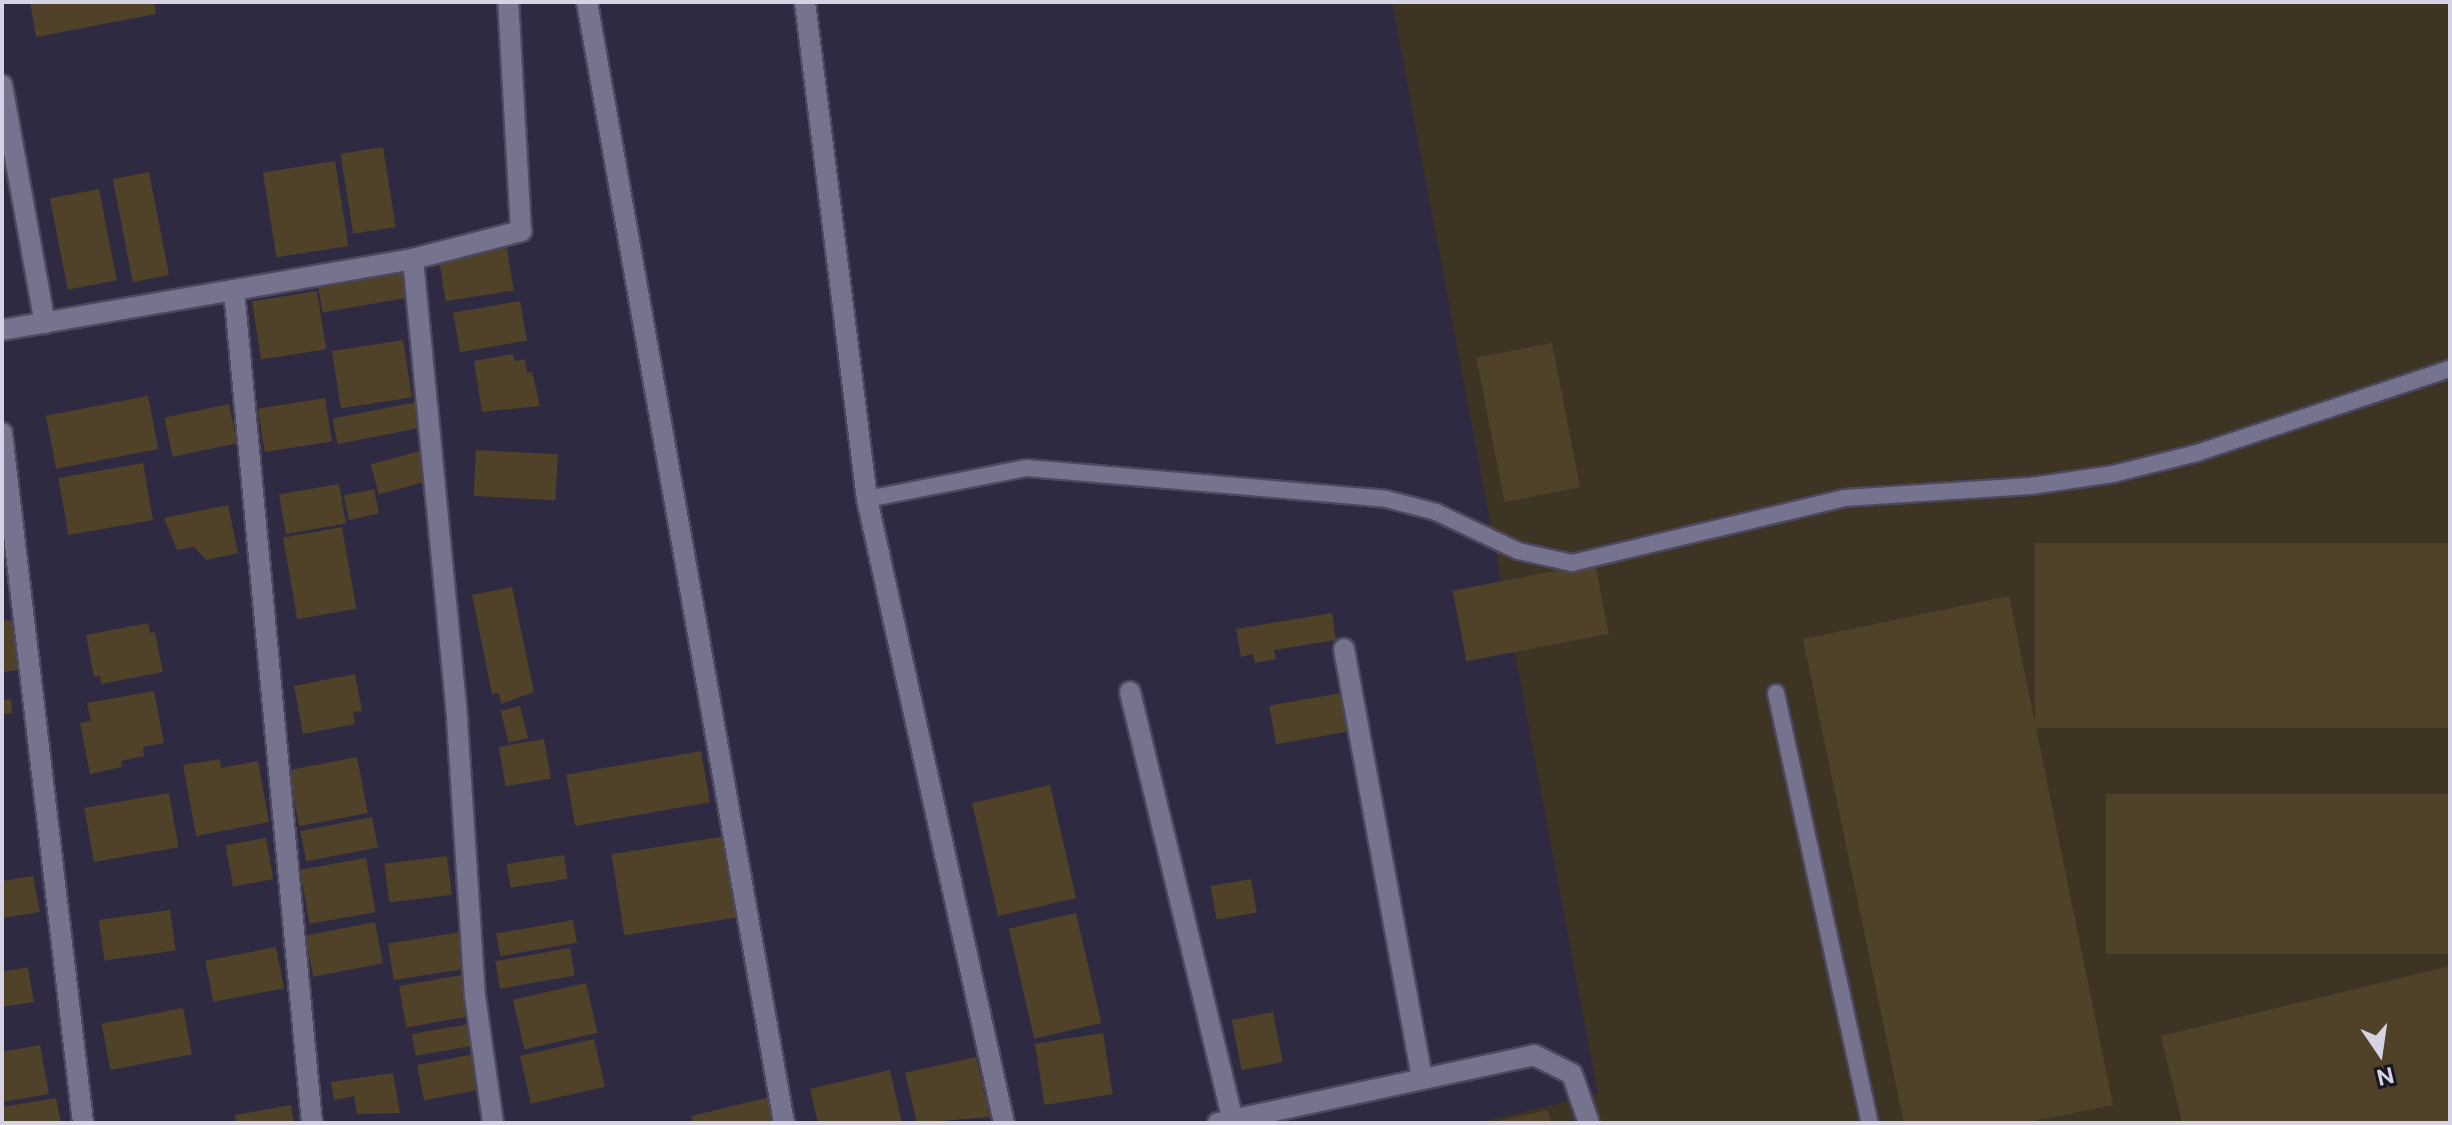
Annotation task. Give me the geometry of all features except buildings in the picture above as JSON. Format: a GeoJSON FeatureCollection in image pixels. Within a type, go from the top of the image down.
{"type":"FeatureCollection","features":[{"type":"Feature","properties":{"kind":"street"},"geometry":{"type":"LineString","coordinates":[[2,330],[413,259],[521,231],[508,2]]}},
{"type":"Feature","properties":{"kind":"street"},"geometry":{"type":"LineString","coordinates":[[587,2],[784,1123]]}},
{"type":"Feature","properties":{"kind":"street"},"geometry":{"type":"LineString","coordinates":[[805,2],[867,499],[1004,1123]]}},
{"type":"Feature","properties":{"kind":"street"},"geometry":{"type":"LineString","coordinates":[[2,85],[45,323]]}},
{"type":"Feature","properties":{"kind":"street"},"geometry":{"type":"LineString","coordinates":[[413,259],[457,719],[475,996],[493,1123]]}},
{"type":"Feature","properties":{"kind":"street"},"geometry":{"type":"LineString","coordinates":[[234,290],[312,1123]]}},
{"type":"Feature","properties":{"kind":"street"},"geometry":{"type":"LineString","coordinates":[[2,433],[83,1123]]}},
{"type":"Feature","properties":{"kind":"street"},"geometry":{"type":"LineString","coordinates":[[1344,649],[1422,1079]]}},
{"type":"Feature","properties":{"kind":"street"},"geometry":{"type":"LineString","coordinates":[[1130,692],[1226,1121],[1534,1055],[1572,1074],[1589,1123]]}},
{"type":"Feature","properties":{"kind":"lane"},"geometry":{"type":"LineString","coordinates":[[867,499],[1027,468],[1386,499],[1436,512],[1518,551],[1572,563],[1844,498],[2031,486],[2113,474],[2197,453],[2450,369]]}},
{"type":"Feature","properties":{"kind":"lane"},"geometry":{"type":"LineString","coordinates":[[1776,693],[1870,1123]]}},
{"type":"Feature","properties":{"kind":"shaded area"},"geometry":{"type":"Polygon","coordinates":[[[1392,2],[2450,2],[2450,1123],[1477,1123],[1598,1094],[1392,2]]]}}]}
